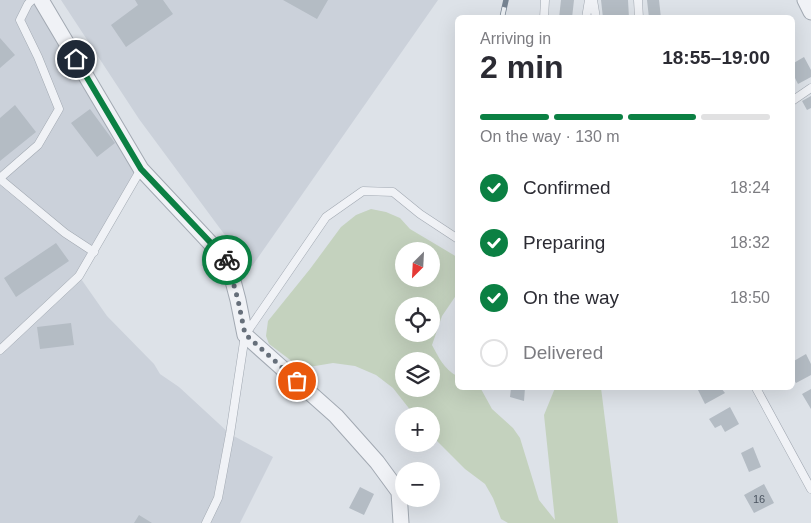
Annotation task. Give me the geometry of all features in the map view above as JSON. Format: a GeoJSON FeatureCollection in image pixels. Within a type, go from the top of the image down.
{"type":"FeatureCollection","features":[{"type":"Feature","properties":{"kind":"street"},"geometry":{"type":"LineString","coordinates":[[41,0],[141,169],[228,262],[245,334],[336,416],[377,462],[399,492],[400,523]]}},
{"type":"Feature","properties":{"kind":"street"},"geometry":{"type":"LineString","coordinates":[[805,0],[811,12]]}},
{"type":"Feature","properties":{"kind":"lane"},"geometry":{"type":"LineString","coordinates":[[32,0],[20,20],[38,57],[59,109],[38,145],[0,178],[65,233],[94,252]]}},
{"type":"Feature","properties":{"kind":"lane"},"geometry":{"type":"LineString","coordinates":[[544,15],[545,0]]}},
{"type":"Feature","properties":{"kind":"lane"},"geometry":{"type":"LineString","coordinates":[[586,15],[589,0]]}},
{"type":"Feature","properties":{"kind":"lane"},"geometry":{"type":"LineString","coordinates":[[593,0],[596,15]]}},
{"type":"Feature","properties":{"kind":"lane"},"geometry":{"type":"LineString","coordinates":[[638,0],[639,15]]}},
{"type":"Feature","properties":{"kind":"lane"},"geometry":{"type":"LineString","coordinates":[[795,99],[811,88]]}},
{"type":"Feature","properties":{"kind":"lane"},"geometry":{"type":"LineString","coordinates":[[0,350],[79,276],[141,169]]}},
{"type":"Feature","properties":{"kind":"lane"},"geometry":{"type":"LineString","coordinates":[[206,523],[218,498],[245,334],[326,217],[363,191],[393,192],[420,214],[455,237]]}},
{"type":"Feature","properties":{"kind":"lane"},"geometry":{"type":"LineString","coordinates":[[757,390],[811,489]]}},
{"type":"Feature","properties":{"kind":"shaded area"},"geometry":{"type":"Polygon","coordinates":[[[0,0],[44,0],[141,169],[79,276],[107,316],[154,364],[160,374],[179,387],[230,434],[273,457],[240,523],[0,523],[0,0]]]}},
{"type":"Feature","properties":{"kind":"shaded area"},"geometry":{"type":"Polygon","coordinates":[[[61,0],[438,0],[250,269],[139,119],[61,0]]]}},
{"type":"Feature","properties":{"kind":"green space"},"geometry":{"type":"Polygon","coordinates":[[[371,209],[386,212],[400,218],[410,229],[432,242],[395,242],[395,288],[440,288],[440,247],[455,256],[455,297],[440,322],[440,297],[395,297],[395,342],[433,342],[432,345],[436,352],[395,352],[395,391],[376,375],[355,366],[333,363],[309,367],[293,362],[269,344],[266,336],[268,321],[341,227],[356,215],[371,209]]]}},
{"type":"Feature","properties":{"kind":"green space"},"geometry":{"type":"Polygon","coordinates":[[[440,359],[445,367],[455,375],[455,390],[482,390],[492,409],[513,428],[520,438],[539,500],[555,520],[544,415],[554,390],[601,390],[618,523],[508,523],[501,519],[485,484],[465,469],[440,444],[440,407],[408,407],[400,397],[440,397],[440,359]]]}},
{"type":"Feature","properties":{"kind":"building"},"geometry":{"type":"Polygon","coordinates":[[[135,0],[163,0],[173,14],[126,47],[111,25],[138,5],[135,0]]]}},
{"type":"Feature","properties":{"kind":"building"},"geometry":{"type":"Polygon","coordinates":[[[283,0],[328,0],[317,19],[283,0]]]}},
{"type":"Feature","properties":{"kind":"building"},"geometry":{"type":"Polygon","coordinates":[[[561,0],[574,0],[572,15],[559,15],[561,0]]]}},
{"type":"Feature","properties":{"kind":"building"},"geometry":{"type":"Polygon","coordinates":[[[601,0],[628,0],[629,15],[603,15],[601,0]]]}},
{"type":"Feature","properties":{"kind":"building"},"geometry":{"type":"Polygon","coordinates":[[[647,0],[659,0],[661,15],[649,15],[647,0]]]}},
{"type":"Feature","properties":{"kind":"building"},"geometry":{"type":"Polygon","coordinates":[[[0,38],[15,55],[0,68],[0,38]]]}},
{"type":"Feature","properties":{"kind":"building"},"geometry":{"type":"Polygon","coordinates":[[[804,57],[811,70],[811,77],[798,84],[795,78],[795,62],[804,57]]]}},
{"type":"Feature","properties":{"kind":"building"},"geometry":{"type":"Polygon","coordinates":[[[811,96],[811,108],[807,110],[802,101],[811,96]]]}},
{"type":"Feature","properties":{"kind":"building"},"geometry":{"type":"Polygon","coordinates":[[[15,105],[36,132],[0,161],[0,118],[15,105]]]}},
{"type":"Feature","properties":{"kind":"building"},"geometry":{"type":"Polygon","coordinates":[[[90,109],[115,143],[97,157],[71,123],[90,109]]]}},
{"type":"Feature","properties":{"kind":"building"},"geometry":{"type":"Polygon","coordinates":[[[56,243],[69,261],[16,297],[4,278],[56,243]]]}},
{"type":"Feature","properties":{"kind":"building"},"geometry":{"type":"Polygon","coordinates":[[[71,323],[74,345],[40,349],[37,327],[71,323]]]}},
{"type":"Feature","properties":{"kind":"building"},"geometry":{"type":"Polygon","coordinates":[[[806,354],[811,364],[811,375],[796,383],[795,382],[795,360],[806,354]]]}},
{"type":"Feature","properties":{"kind":"building"},"geometry":{"type":"Polygon","coordinates":[[[811,389],[811,409],[802,394],[811,389]]]}},
{"type":"Feature","properties":{"kind":"building"},"geometry":{"type":"Polygon","coordinates":[[[511,390],[525,390],[524,401],[510,397],[511,390]]]}},
{"type":"Feature","properties":{"kind":"building"},"geometry":{"type":"Polygon","coordinates":[[[698,390],[723,390],[725,393],[705,404],[698,390]]]}},
{"type":"Feature","properties":{"kind":"building"},"geometry":{"type":"Polygon","coordinates":[[[730,407],[739,424],[725,432],[721,425],[715,428],[709,419],[730,407]]]}},
{"type":"Feature","properties":{"kind":"building"},"geometry":{"type":"Polygon","coordinates":[[[753,447],[761,467],[749,472],[741,453],[753,447]]]}},
{"type":"Feature","properties":{"kind":"building"},"geometry":{"type":"Polygon","coordinates":[[[764,484],[774,503],[754,513],[744,495],[764,484]]]}},
{"type":"Feature","properties":{"kind":"building"},"geometry":{"type":"Polygon","coordinates":[[[360,487],[374,494],[364,515],[349,508],[360,487]]]}},
{"type":"Feature","properties":{"kind":"building"},"geometry":{"type":"Polygon","coordinates":[[[139,515],[152,523],[134,523],[139,515]]]}},
{"type":"Feature","properties":{"kind":"railway"},"geometry":{"type":"LineString","coordinates":[[503,15],[506,0]]}},
{"type":"Feature","properties":{"kind":"way so far"},"geometry":{"type":"LineString","coordinates":[[227,260],[245,334],[297,381]]}},
{"type":"Feature","properties":{"kind":"route"},"geometry":{"type":"LineString","coordinates":[[76,59],[141,169],[227,260]]}}]}
